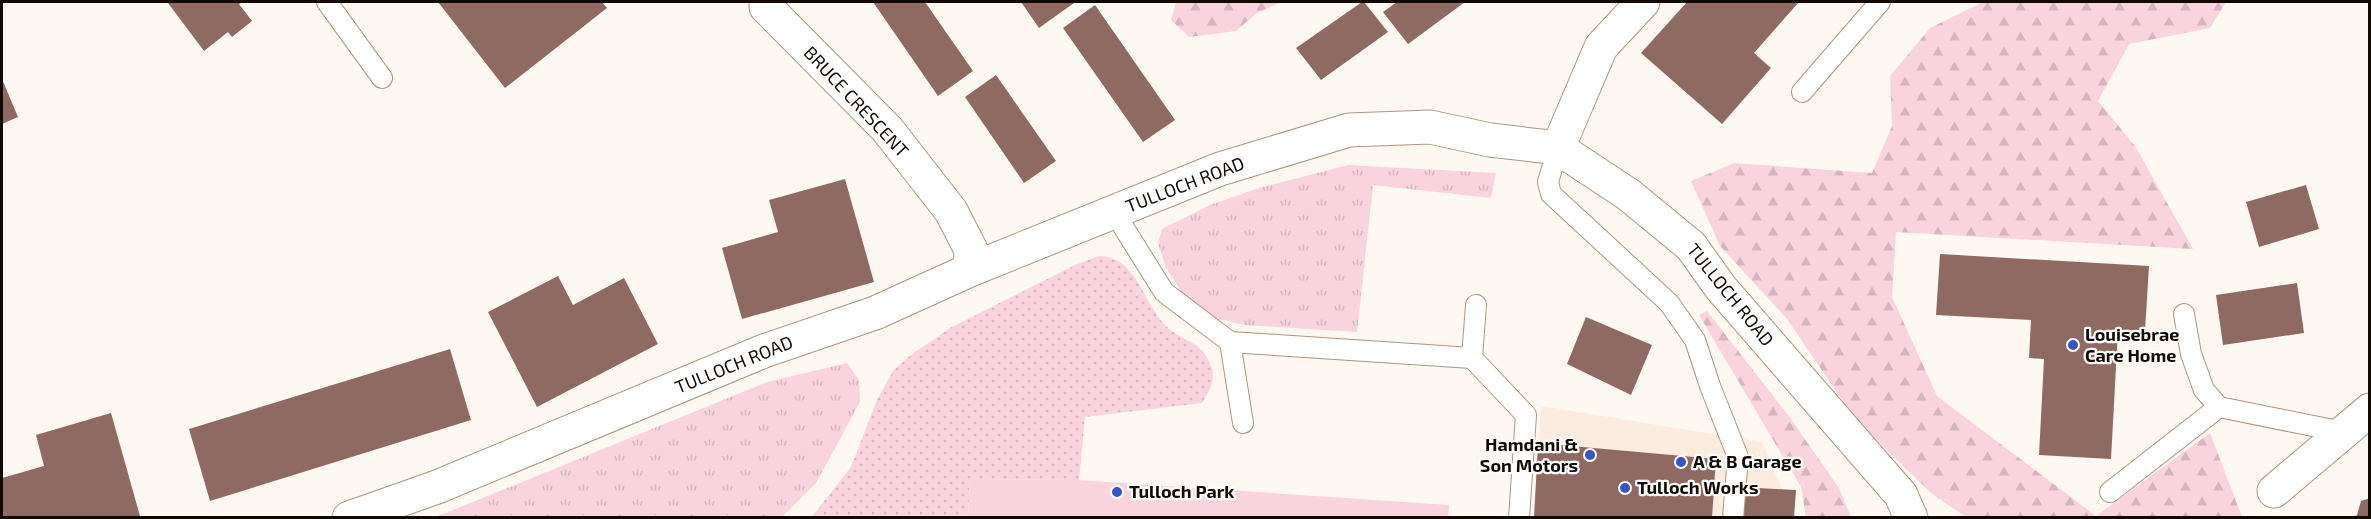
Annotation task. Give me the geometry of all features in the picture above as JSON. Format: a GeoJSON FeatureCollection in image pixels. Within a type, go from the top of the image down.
{"type":"FeatureCollection","features":[{"type":"Feature","properties":{"kind":"street","name":"BRUCE CRESCENT"},"geometry":{"type":"LineString","coordinates":[[766,2],[766,7],[887,129],[951,211],[971,250],[970,270]]}},
{"type":"Feature","properties":{"kind":"street"},"geometry":{"type":"LineString","coordinates":[[1558,148],[1601,47],[1642,2]]}},
{"type":"Feature","properties":{"kind":"street","name":"TULLOCH ROAD"},"geometry":{"type":"LineString","coordinates":[[350,518],[437,487],[764,351],[874,313],[970,270],[1220,169],[1349,130],[1430,127],[1490,140],[1558,148],[1629,195],[1691,246],[1721,288],[1901,495],[1911,518]]}},
{"type":"Feature","properties":{"kind":"street"},"geometry":{"type":"LineString","coordinates":[[2274,491],[2370,410]]}},
{"type":"Feature","properties":{"kind":"lane"},"geometry":{"type":"LineString","coordinates":[[327,2],[382,78]]}},
{"type":"Feature","properties":{"kind":"lane"},"geometry":{"type":"LineString","coordinates":[[1802,92],[1880,2]]}},
{"type":"Feature","properties":{"kind":"lane"},"geometry":{"type":"LineString","coordinates":[[1558,148],[1548,182],[1551,194],[1669,303],[1695,340],[1738,457],[1733,518]]}},
{"type":"Feature","properties":{"kind":"lane"},"geometry":{"type":"LineString","coordinates":[[1114,212],[1164,292],[1230,342],[1472,358],[1526,415],[1519,518]]}},
{"type":"Feature","properties":{"kind":"lane"},"geometry":{"type":"LineString","coordinates":[[1472,358],[1476,305]]}},
{"type":"Feature","properties":{"kind":"lane"},"geometry":{"type":"LineString","coordinates":[[2184,314],[2191,354],[2204,390],[2219,406],[2343,432]]}},
{"type":"Feature","properties":{"kind":"lane"},"geometry":{"type":"LineString","coordinates":[[1230,342],[1243,423]]}},
{"type":"Feature","properties":{"kind":"lane"},"geometry":{"type":"LineString","coordinates":[[2110,492],[2219,406]]}},
{"type":"Feature","properties":{"kind":"shaded area"},"geometry":{"type":"Polygon","coordinates":[[[1541,406],[1762,442],[1794,517],[1534,518],[1541,406]]]}},
{"type":"Feature","properties":{"kind":"green space"},"geometry":{"type":"Polygon","coordinates":[[[1176,2],[1281,2],[1257,13],[1236,31],[1189,37],[1171,20],[1176,2]]]}},
{"type":"Feature","properties":{"kind":"green space"},"geometry":{"type":"Polygon","coordinates":[[[1983,2],[2226,2],[2210,28],[2129,44],[2098,101],[2135,146],[2193,249],[1896,232],[1892,297],[1937,396],[2096,516],[2210,433],[2242,517],[1966,517],[1931,493],[1855,419],[1787,319],[1720,246],[1691,181],[1734,163],[1872,173],[1892,126],[1890,76],[1930,28],[1983,2]]]}},
{"type":"Feature","properties":{"kind":"green space"},"geometry":{"type":"Polygon","coordinates":[[[1348,165],[1496,173],[1491,198],[1373,185],[1357,332],[1245,325],[1211,317],[1184,296],[1166,268],[1158,243],[1162,229],[1210,205],[1259,188],[1348,165]]]}},
{"type":"Feature","properties":{"kind":"green space"},"geometry":{"type":"Polygon","coordinates":[[[1099,256],[1112,258],[1131,272],[1158,317],[1172,331],[1197,346],[1208,359],[1213,378],[1202,403],[1085,417],[1079,480],[970,479],[968,517],[811,518],[851,467],[877,400],[893,371],[911,355],[950,328],[1075,265],[1099,256]]]}},
{"type":"Feature","properties":{"kind":"green space"},"geometry":{"type":"Polygon","coordinates":[[[1707,311],[1788,415],[1839,488],[1851,517],[1806,517],[1801,487],[1699,315],[1707,311]]]}},
{"type":"Feature","properties":{"kind":"green space"},"geometry":{"type":"Polygon","coordinates":[[[847,363],[859,380],[860,402],[816,483],[782,517],[436,517],[767,382],[847,363]]]}},
{"type":"Feature","properties":{"kind":"green space","name":"Tulloch Park"},"geometry":{"type":"Polygon","coordinates":[[[970,479],[1079,480],[1449,505],[1448,517],[968,517],[970,479]]]}},
{"type":"Feature","properties":{"kind":"building"},"geometry":{"type":"Polygon","coordinates":[[[243,2],[239,4],[252,21],[232,37],[228,32],[204,51],[168,3],[243,2]]]}},
{"type":"Feature","properties":{"kind":"building"},"geometry":{"type":"Polygon","coordinates":[[[438,2],[602,2],[607,8],[505,88],[438,2]]]}},
{"type":"Feature","properties":{"kind":"building"},"geometry":{"type":"Polygon","coordinates":[[[873,2],[925,2],[973,71],[938,96],[873,2]]]}},
{"type":"Feature","properties":{"kind":"building"},"geometry":{"type":"Polygon","coordinates":[[[1021,2],[1073,2],[1074,3],[1039,28],[1021,2]]]}},
{"type":"Feature","properties":{"kind":"building"},"geometry":{"type":"Polygon","coordinates":[[[1362,2],[1388,32],[1321,80],[1296,48],[1362,2]]]}},
{"type":"Feature","properties":{"kind":"building"},"geometry":{"type":"Polygon","coordinates":[[[1397,2],[1465,2],[1408,44],[1383,12],[1397,2]]]}},
{"type":"Feature","properties":{"kind":"building"},"geometry":{"type":"Polygon","coordinates":[[[1687,2],[1799,2],[1754,53],[1771,68],[1722,124],[1641,53],[1687,2]]]}},
{"type":"Feature","properties":{"kind":"building"},"geometry":{"type":"Polygon","coordinates":[[[1095,5],[1175,120],[1143,142],[1063,28],[1095,5]]]}},
{"type":"Feature","properties":{"kind":"building"},"geometry":{"type":"Polygon","coordinates":[[[996,75],[1056,161],[1024,183],[965,97],[996,75]]]}},
{"type":"Feature","properties":{"kind":"building"},"geometry":{"type":"Polygon","coordinates":[[[2,79],[18,117],[2,124],[2,79]]]}},
{"type":"Feature","properties":{"kind":"building"},"geometry":{"type":"Polygon","coordinates":[[[845,179],[874,282],[742,319],[722,248],[778,232],[769,200],[845,179]]]}},
{"type":"Feature","properties":{"kind":"building"},"geometry":{"type":"Polygon","coordinates":[[[2306,185],[2319,229],[2259,247],[2246,202],[2306,185]]]}},
{"type":"Feature","properties":{"kind":"building","name":"Louisebrae Care Home"},"geometry":{"type":"Polygon","coordinates":[[[1940,254],[2149,266],[2145,331],[2118,330],[2111,459],[2039,455],[2044,359],[2029,358],[2031,320],[1936,315],[1940,254]]]}},
{"type":"Feature","properties":{"kind":"building"},"geometry":{"type":"Polygon","coordinates":[[[558,276],[573,305],[624,278],[658,344],[537,407],[488,312],[558,276]]]}},
{"type":"Feature","properties":{"kind":"building"},"geometry":{"type":"Polygon","coordinates":[[[2297,283],[2304,333],[2223,345],[2216,295],[2297,283]]]}},
{"type":"Feature","properties":{"kind":"building"},"geometry":{"type":"Polygon","coordinates":[[[1586,317],[1652,345],[1631,395],[1567,364],[1586,317]]]}},
{"type":"Feature","properties":{"kind":"building"},"geometry":{"type":"Polygon","coordinates":[[[450,349],[471,420],[210,501],[189,429],[450,349]]]}},
{"type":"Feature","properties":{"kind":"building"},"geometry":{"type":"Polygon","coordinates":[[[111,413],[140,516],[2,518],[2,478],[44,466],[36,435],[111,413]]]}},
{"type":"Feature","properties":{"kind":"building","name":"Tulloch Works"},"geometry":{"type":"Polygon","coordinates":[[[1538,443],[1716,459],[1712,518],[1534,518],[1538,443]]]}},
{"type":"Feature","properties":{"kind":"building"},"geometry":{"type":"Polygon","coordinates":[[[1740,487],[1796,490],[1794,518],[1737,518],[1740,487]]]}},
{"type":"Feature","properties":{"kind":"building"},"geometry":{"type":"Polygon","coordinates":[[[2370,498],[2370,518],[2352,518],[2357,515],[2361,501],[2370,498]]]}},
{"type":"Feature","properties":{"kind":"place","name":"Louisebrae Care Home"},"geometry":{"type":"Point","coordinates":[2073,345]}},
{"type":"Feature","properties":{"kind":"place","name":"Hamdani & Son Motors"},"geometry":{"type":"Point","coordinates":[1590,455]}},
{"type":"Feature","properties":{"kind":"place","name":"A & B Garage"},"geometry":{"type":"Point","coordinates":[1681,462]}},
{"type":"Feature","properties":{"kind":"place","name":"Tulloch Works"},"geometry":{"type":"Point","coordinates":[1625,488]}},
{"type":"Feature","properties":{"kind":"place","name":"Tulloch Park"},"geometry":{"type":"Point","coordinates":[1117,492]}}]}
